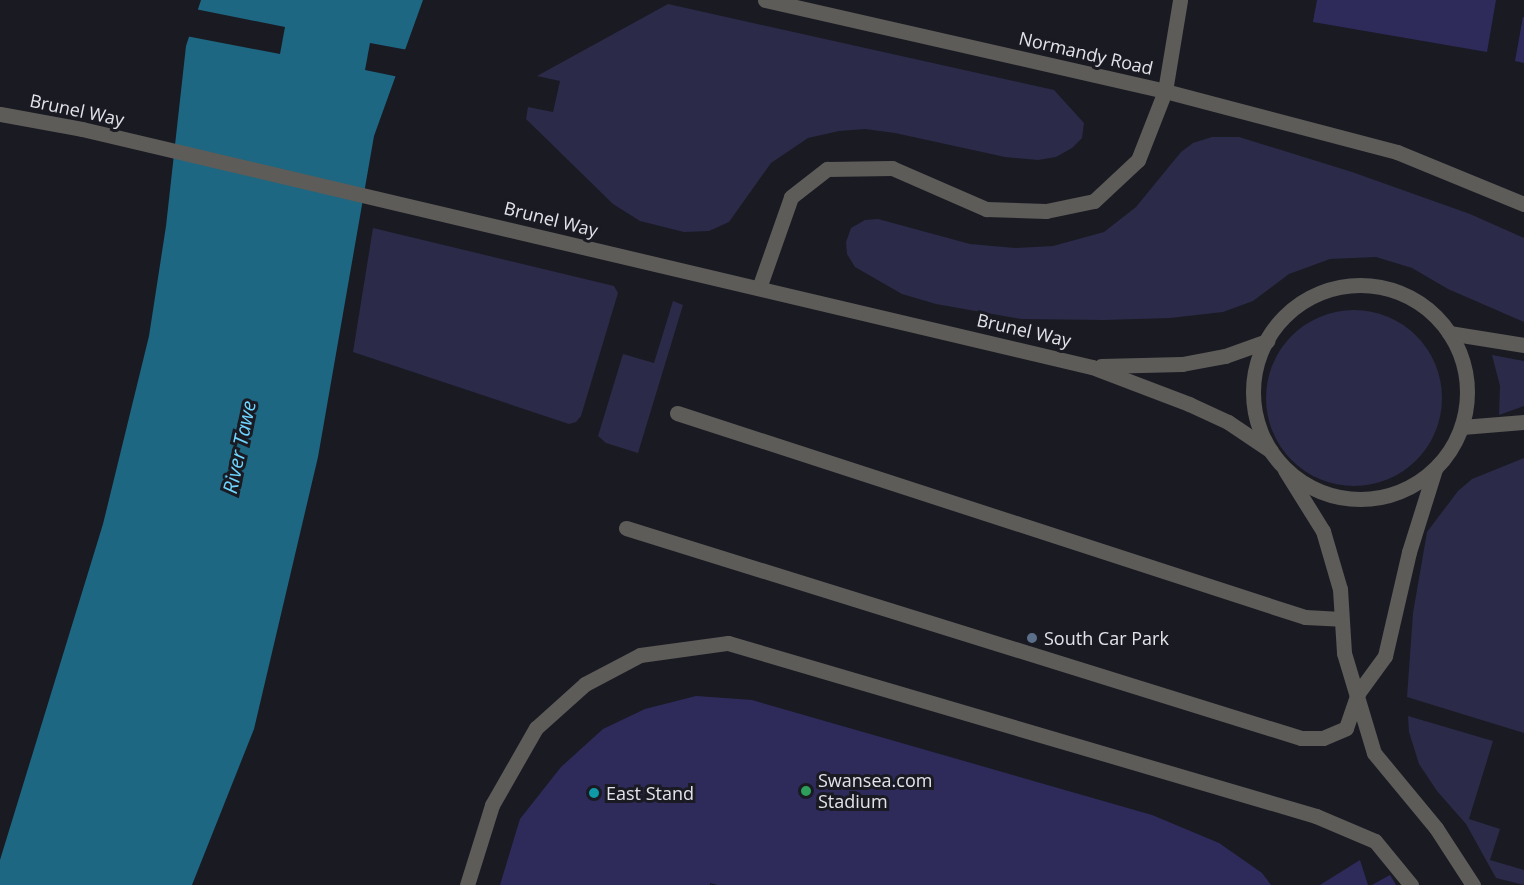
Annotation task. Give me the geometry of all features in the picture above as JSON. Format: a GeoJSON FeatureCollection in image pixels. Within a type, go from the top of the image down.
{"type":"FeatureCollection","features":[{"type":"Feature","properties":{"kind":"street","name":"Normandy Road"},"geometry":{"type":"LineString","coordinates":[[765,0],[1165,91],[1396,152],[1524,204]]}},
{"type":"Feature","properties":{"kind":"street"},"geometry":{"type":"LineString","coordinates":[[759,288],[790,197],[827,169],[892,168],[986,209],[1046,211],[1094,201],[1138,160],[1165,91],[1180,0]]}},
{"type":"Feature","properties":{"kind":"street","name":"Brunel Way"},"geometry":{"type":"LineString","coordinates":[[0,114],[82,129],[1092,367],[1228,422],[1271,451]]}},
{"type":"Feature","properties":{"kind":"street","name":"Brunel Way"},"geometry":{"type":"LineString","coordinates":[[1352,285],[1372,285],[1406,296],[1437,317],[1449,333],[1461,356],[1466,379],[1467,401],[1462,427],[1450,451],[1435,469],[1417,484],[1400,492],[1365,500],[1347,499],[1312,489],[1285,470],[1263,439],[1253,405],[1254,377],[1260,352],[1267,341],[1280,320],[1295,306],[1310,297],[1352,285]]}},
{"type":"Feature","properties":{"kind":"street"},"geometry":{"type":"LineString","coordinates":[[1449,333],[1524,345]]}},
{"type":"Feature","properties":{"kind":"street","name":"Brunel Way"},"geometry":{"type":"LineString","coordinates":[[1092,367],[1182,364],[1225,356],[1267,341]]}},
{"type":"Feature","properties":{"kind":"street"},"geometry":{"type":"LineString","coordinates":[[677,413],[1305,617],[1341,618]]}},
{"type":"Feature","properties":{"kind":"street"},"geometry":{"type":"LineString","coordinates":[[1462,427],[1524,422]]}},
{"type":"Feature","properties":{"kind":"street"},"geometry":{"type":"LineString","coordinates":[[626,528],[1300,738],[1323,738],[1346,728],[1358,693],[1385,656],[1409,552],[1435,469]]}},
{"type":"Feature","properties":{"kind":"street"},"geometry":{"type":"LineString","coordinates":[[1285,470],[1323,531],[1340,589],[1344,653],[1358,693],[1374,753],[1436,828],[1473,885]]}},
{"type":"Feature","properties":{"kind":"street"},"geometry":{"type":"LineString","coordinates":[[467,885],[492,805],[536,728],[585,684],[640,655],[728,644],[1316,816],[1375,841],[1411,885]]}},
{"type":"Feature","properties":{"kind":"shaded area"},"geometry":{"type":"Polygon","coordinates":[[[668,4],[1054,90],[1084,123],[1082,138],[1072,148],[1056,157],[1038,160],[1005,157],[895,133],[865,129],[839,131],[808,138],[771,163],[729,222],[709,231],[684,232],[640,221],[613,204],[526,119],[528,107],[553,112],[560,81],[537,76],[668,4]]]}},
{"type":"Feature","properties":{"kind":"shaded area"},"geometry":{"type":"Polygon","coordinates":[[[1212,137],[1239,137],[1352,172],[1470,214],[1524,238],[1524,322],[1448,289],[1412,268],[1376,257],[1330,259],[1289,274],[1253,301],[1223,312],[1170,318],[1104,320],[1021,319],[936,304],[902,294],[855,267],[847,254],[846,242],[851,228],[865,220],[878,219],[970,244],[1015,248],[1053,246],[1104,232],[1136,207],[1181,152],[1193,143],[1212,137]]]}},
{"type":"Feature","properties":{"kind":"shaded area"},"geometry":{"type":"Polygon","coordinates":[[[373,228],[614,286],[618,293],[581,416],[576,422],[569,424],[353,352],[373,228]]]}},
{"type":"Feature","properties":{"kind":"shaded area"},"geometry":{"type":"Polygon","coordinates":[[[673,301],[683,305],[638,453],[606,443],[598,436],[623,354],[654,363],[673,301]]]}},
{"type":"Feature","properties":{"kind":"shaded area"},"geometry":{"type":"Polygon","coordinates":[[[1354,310],[1371,311],[1388,316],[1416,336],[1436,364],[1441,381],[1441,415],[1436,432],[1416,460],[1388,480],[1371,485],[1354,486],[1337,485],[1320,480],[1292,460],[1272,432],[1267,415],[1266,398],[1267,381],[1272,364],[1292,336],[1320,316],[1337,311],[1354,310]]]}},
{"type":"Feature","properties":{"kind":"shaded area"},"geometry":{"type":"Polygon","coordinates":[[[1492,355],[1524,361],[1524,406],[1499,415],[1500,386],[1492,355]]]}},
{"type":"Feature","properties":{"kind":"shaded area"},"geometry":{"type":"Polygon","coordinates":[[[1524,458],[1524,733],[1407,697],[1413,613],[1427,532],[1458,491],[1472,479],[1524,458]]]}},
{"type":"Feature","properties":{"kind":"shaded area"},"geometry":{"type":"Polygon","coordinates":[[[1408,716],[1493,741],[1469,819],[1500,829],[1490,860],[1524,870],[1524,885],[1496,878],[1466,824],[1437,791],[1419,764],[1409,732],[1408,716]]]}},
{"type":"Feature","properties":{"kind":"water","name":"River Tawe"},"geometry":{"type":"Polygon","coordinates":[[[201,0],[423,0],[374,136],[318,457],[254,729],[192,885],[0,885],[0,860],[103,524],[149,336],[166,226],[186,46],[201,0]]]}},
{"type":"Feature","properties":{"kind":"pier"},"geometry":{"type":"Polygon","coordinates":[[[195,9],[285,27],[280,54],[186,36],[195,9]]]}},
{"type":"Feature","properties":{"kind":"pier"},"geometry":{"type":"Polygon","coordinates":[[[370,43],[408,50],[399,77],[365,70],[370,43]]]}},
{"type":"Feature","properties":{"kind":"building"},"geometry":{"type":"Polygon","coordinates":[[[1317,0],[1496,0],[1487,52],[1313,22],[1317,0]]]}},
{"type":"Feature","properties":{"kind":"building"},"geometry":{"type":"Polygon","coordinates":[[[1524,17],[1524,63],[1515,61],[1524,17]]]}},
{"type":"Feature","properties":{"kind":"building","name":"Swansea.com Stadium"},"geometry":{"type":"Polygon","coordinates":[[[696,696],[752,700],[1152,815],[1219,843],[1262,873],[1271,885],[718,885],[710,883],[710,885],[500,885],[520,819],[561,767],[603,729],[645,709],[696,696]]]}},
{"type":"Feature","properties":{"kind":"building"},"geometry":{"type":"Polygon","coordinates":[[[1360,860],[1368,885],[1320,885],[1360,860]]]}},
{"type":"Feature","properties":{"kind":"building"},"geometry":{"type":"Polygon","coordinates":[[[1390,875],[1396,885],[1372,885],[1390,875]]]}},
{"type":"Feature","properties":{"kind":"place","name":"South Car Park"},"geometry":{"type":"Point","coordinates":[1032,638]}},
{"type":"Feature","properties":{"kind":"place","name":"Swansea.com Stadium"},"geometry":{"type":"Point","coordinates":[806,791]}},
{"type":"Feature","properties":{"kind":"place","name":"East Stand"},"geometry":{"type":"Point","coordinates":[594,793]}}]}
